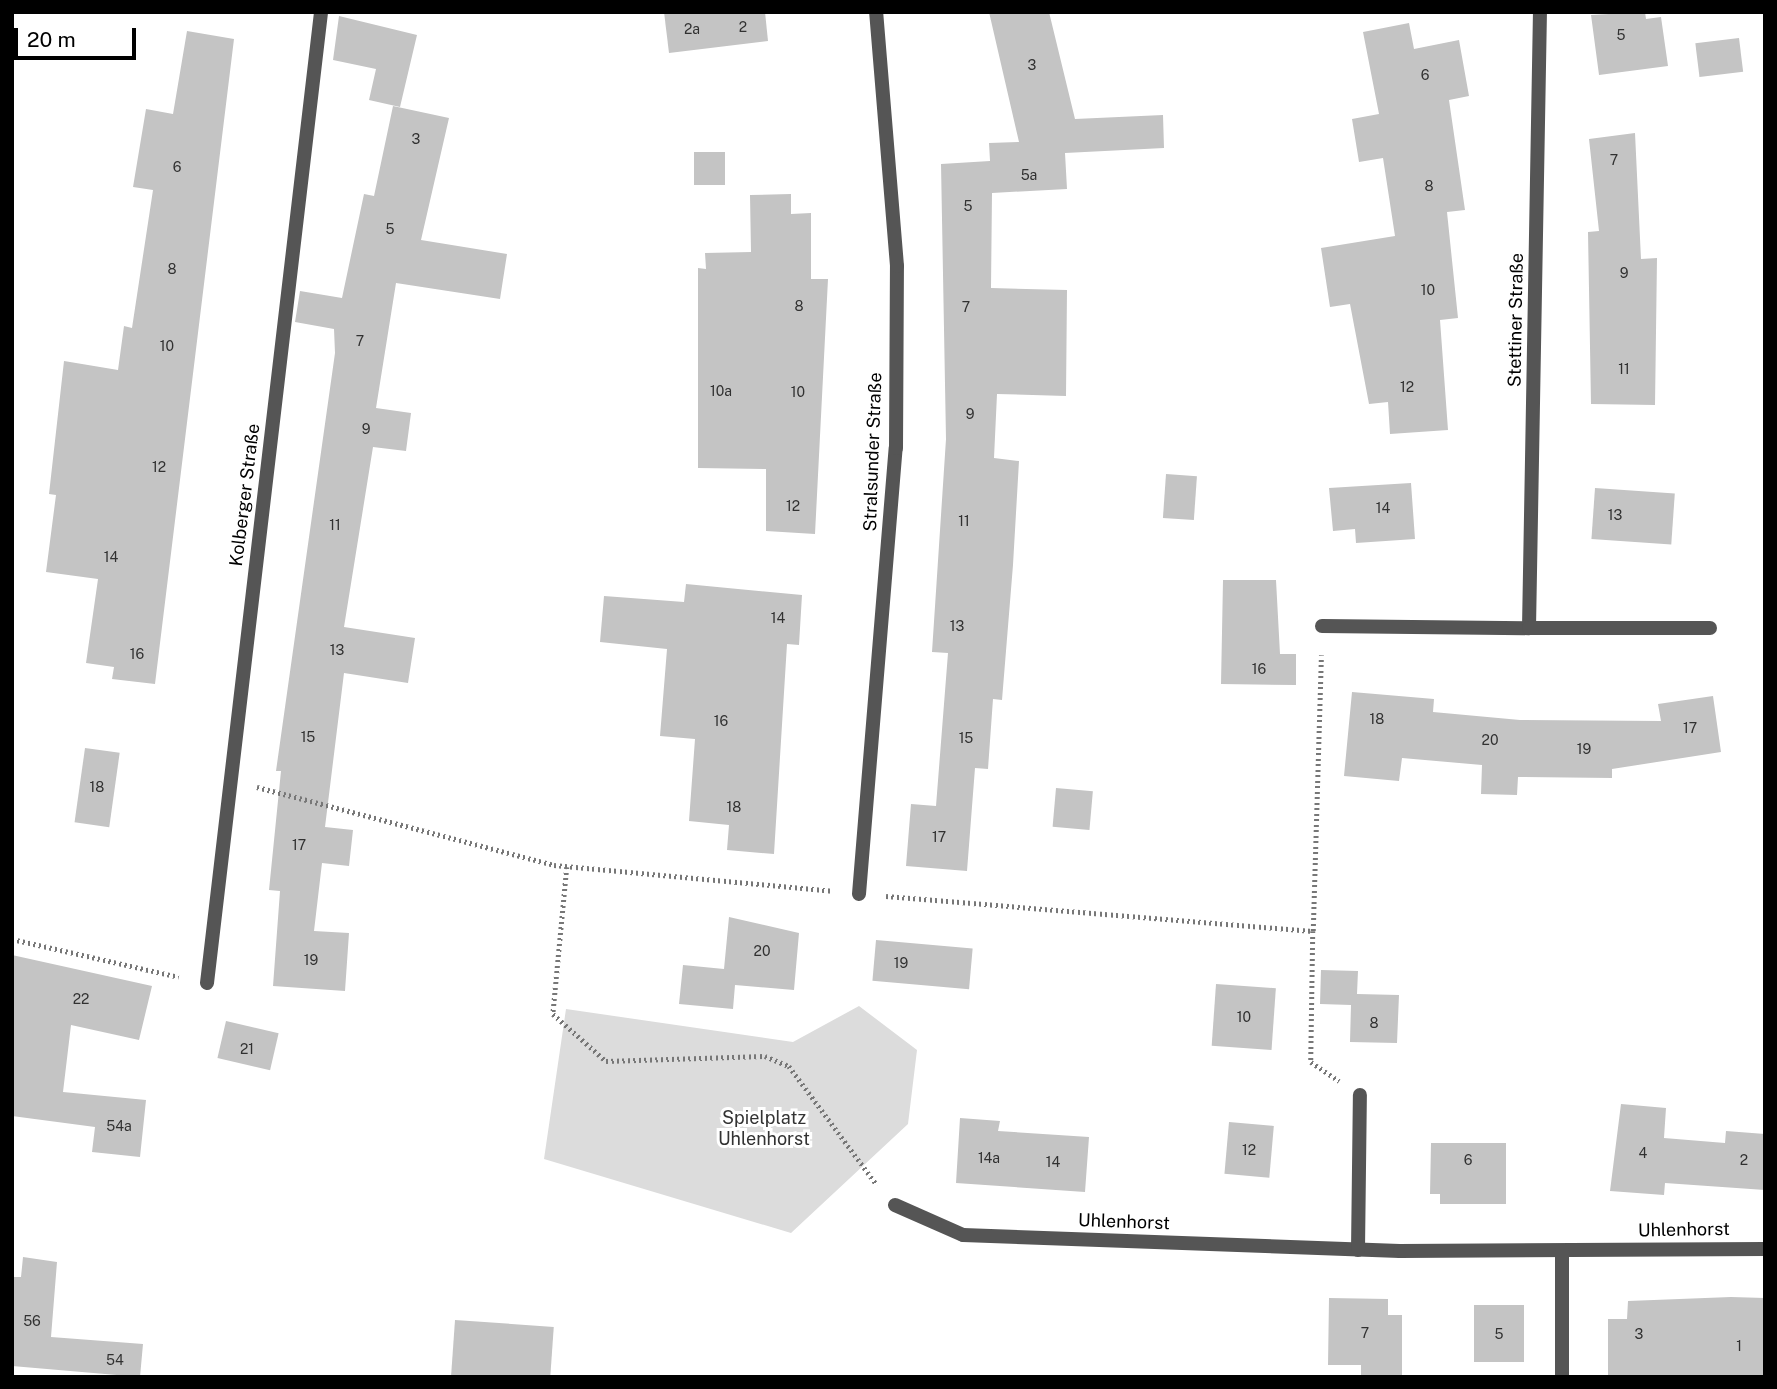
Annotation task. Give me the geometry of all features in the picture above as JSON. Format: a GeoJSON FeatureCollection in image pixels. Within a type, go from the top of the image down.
{"type":"FeatureCollection","features":[{"type":"Feature","properties":{"kind":"street","name":"Kolberger Straße"},"geometry":{"type":"LineString","coordinates":[[206,983],[321,12]]}},
{"type":"Feature","properties":{"kind":"street","name":"Stralsunder Straße"},"geometry":{"type":"LineString","coordinates":[[859,894],[896,449],[897,266],[876,12]]}},
{"type":"Feature","properties":{"kind":"street","name":"Stettiner Straße"},"geometry":{"type":"LineString","coordinates":[[1529,628],[1541,12]]}},
{"type":"Feature","properties":{"kind":"street"},"geometry":{"type":"LineString","coordinates":[[1322,626],[1710,628]]}},
{"type":"Feature","properties":{"kind":"street"},"geometry":{"type":"LineString","coordinates":[[1358,1250],[1360,1095]]}},
{"type":"Feature","properties":{"kind":"street","name":"Uhlenhorst"},"geometry":{"type":"LineString","coordinates":[[894,1205],[963,1235],[1358,1250],[1765,1249]]}},
{"type":"Feature","properties":{"kind":"street"},"geometry":{"type":"LineString","coordinates":[[1562,1251],[1562,1377]]}},
{"type":"Feature","properties":{"kind":"path"},"geometry":{"type":"LineString","coordinates":[[567,867],[553,1014],[606,1060],[765,1056],[789,1066],[894,1205]]}},
{"type":"Feature","properties":{"kind":"path"},"geometry":{"type":"LineString","coordinates":[[1311,1062],[1313,931]]}},
{"type":"Feature","properties":{"kind":"path"},"geometry":{"type":"LineString","coordinates":[[12,939],[206,983]]}},
{"type":"Feature","properties":{"kind":"green space","name":"Spielplatz Uhlenhorst"},"geometry":{"type":"Polygon","coordinates":[[[859,1006],[917,1050],[908,1124],[791,1233],[544,1159],[566,1009],[793,1042],[859,1006]]]}},
{"type":"Feature","properties":{"kind":"building"},"geometry":{"type":"Polygon","coordinates":[[[664,12],[765,12],[768,41],[669,53],[664,12]]]}},
{"type":"Feature","properties":{"kind":"building"},"geometry":{"type":"Polygon","coordinates":[[[989,12],[1049,12],[1075,119],[1163,115],[1164,148],[1065,153],[1067,189],[992,193],[991,288],[1067,290],[1066,396],[997,394],[994,458],[1019,461],[1013,565],[1002,700],[993,699],[988,769],[975,768],[967,871],[906,866],[911,804],[936,806],[948,653],[932,652],[946,439],[941,164],[990,161],[989,143],[1019,142],[989,12]]]}},
{"type":"Feature","properties":{"kind":"building"},"geometry":{"type":"Polygon","coordinates":[[[1645,12],[1646,19],[1661,17],[1668,66],[1599,75],[1591,15],[1645,12]]]}},
{"type":"Feature","properties":{"kind":"building"},"geometry":{"type":"Polygon","coordinates":[[[339,16],[417,35],[400,107],[369,100],[376,69],[333,60],[339,16]]]}},
{"type":"Feature","properties":{"kind":"building"},"geometry":{"type":"Polygon","coordinates":[[[1409,23],[1414,49],[1459,40],[1469,96],[1449,100],[1465,210],[1447,212],[1458,318],[1440,320],[1448,430],[1390,434],[1388,402],[1369,404],[1350,304],[1330,307],[1321,248],[1395,236],[1383,158],[1359,162],[1352,119],[1379,114],[1363,32],[1409,23]]]}},
{"type":"Feature","properties":{"kind":"building"},"geometry":{"type":"Polygon","coordinates":[[[187,31],[234,39],[155,684],[112,679],[114,667],[86,663],[98,579],[46,572],[56,495],[49,494],[64,361],[118,370],[124,326],[132,328],[153,190],[133,187],[146,109],[173,114],[187,31]]]}},
{"type":"Feature","properties":{"kind":"building"},"geometry":{"type":"Polygon","coordinates":[[[1739,38],[1743,72],[1699,77],[1695,43],[1739,38]]]}},
{"type":"Feature","properties":{"kind":"building"},"geometry":{"type":"Polygon","coordinates":[[[393,106],[449,118],[421,240],[507,254],[500,299],[396,283],[376,408],[411,413],[406,451],[373,447],[344,627],[415,638],[408,683],[344,673],[325,827],[353,830],[349,866],[322,863],[314,931],[349,933],[345,991],[273,986],[280,891],[269,890],[281,771],[276,771],[335,353],[334,329],[295,322],[300,291],[342,298],[364,194],[374,196],[393,106]]]}},
{"type":"Feature","properties":{"kind":"building"},"geometry":{"type":"Polygon","coordinates":[[[1635,133],[1641,259],[1657,258],[1655,405],[1591,404],[1588,232],[1599,231],[1589,139],[1635,133]]]}},
{"type":"Feature","properties":{"kind":"building"},"geometry":{"type":"Polygon","coordinates":[[[694,152],[725,152],[725,185],[694,185],[694,152]]]}},
{"type":"Feature","properties":{"kind":"building"},"geometry":{"type":"Polygon","coordinates":[[[791,194],[791,214],[811,213],[811,279],[828,279],[815,534],[766,531],[766,469],[698,468],[698,268],[706,269],[705,253],[751,252],[750,195],[791,194]]]}},
{"type":"Feature","properties":{"kind":"building"},"geometry":{"type":"Polygon","coordinates":[[[1166,474],[1197,476],[1194,520],[1163,518],[1166,474]]]}},
{"type":"Feature","properties":{"kind":"building"},"geometry":{"type":"Polygon","coordinates":[[[1411,483],[1415,539],[1356,543],[1355,529],[1333,531],[1329,488],[1411,483]]]}},
{"type":"Feature","properties":{"kind":"building"},"geometry":{"type":"Polygon","coordinates":[[[1595,488],[1675,494],[1671,544],[1591,539],[1595,488]]]}},
{"type":"Feature","properties":{"kind":"building"},"geometry":{"type":"Polygon","coordinates":[[[1223,580],[1276,580],[1280,654],[1296,654],[1296,685],[1221,684],[1223,580]]]}},
{"type":"Feature","properties":{"kind":"building"},"geometry":{"type":"Polygon","coordinates":[[[686,584],[802,595],[799,645],[787,644],[774,854],[727,850],[729,825],[689,821],[695,739],[660,736],[667,649],[600,642],[604,596],[684,602],[686,584]]]}},
{"type":"Feature","properties":{"kind":"building"},"geometry":{"type":"Polygon","coordinates":[[[1352,692],[1434,699],[1433,712],[1520,720],[1661,721],[1658,704],[1713,696],[1721,752],[1612,769],[1612,778],[1518,777],[1517,795],[1481,794],[1482,765],[1402,758],[1399,781],[1344,776],[1352,692]]]}},
{"type":"Feature","properties":{"kind":"building"},"geometry":{"type":"Polygon","coordinates":[[[85,748],[120,753],[109,827],[75,822],[85,748]]]}},
{"type":"Feature","properties":{"kind":"building"},"geometry":{"type":"Polygon","coordinates":[[[1056,788],[1093,791],[1089,830],[1053,827],[1056,788]]]}},
{"type":"Feature","properties":{"kind":"building"},"geometry":{"type":"Polygon","coordinates":[[[729,917],[799,933],[794,990],[735,985],[733,1009],[679,1004],[683,965],[724,969],[729,917]]]}},
{"type":"Feature","properties":{"kind":"building"},"geometry":{"type":"Polygon","coordinates":[[[876,940],[973,948],[969,989],[872,981],[876,940]]]}},
{"type":"Feature","properties":{"kind":"building"},"geometry":{"type":"Polygon","coordinates":[[[12,955],[152,986],[139,1040],[71,1025],[63,1092],[146,1100],[140,1157],[92,1152],[95,1127],[12,1116],[12,955]]]}},
{"type":"Feature","properties":{"kind":"building"},"geometry":{"type":"Polygon","coordinates":[[[1321,970],[1358,971],[1357,994],[1399,995],[1397,1043],[1350,1042],[1351,1005],[1320,1004],[1321,970]]]}},
{"type":"Feature","properties":{"kind":"building"},"geometry":{"type":"Polygon","coordinates":[[[1216,984],[1276,988],[1272,1050],[1212,1046],[1216,984]]]}},
{"type":"Feature","properties":{"kind":"building"},"geometry":{"type":"Polygon","coordinates":[[[226,1021],[279,1033],[270,1070],[217,1058],[226,1021]]]}},
{"type":"Feature","properties":{"kind":"building"},"geometry":{"type":"Polygon","coordinates":[[[1621,1104],[1666,1108],[1664,1138],[1725,1143],[1726,1131],[1765,1134],[1765,1190],[1665,1183],[1664,1195],[1610,1191],[1621,1104]]]}},
{"type":"Feature","properties":{"kind":"building"},"geometry":{"type":"Polygon","coordinates":[[[960,1118],[1000,1121],[998,1131],[1089,1137],[1085,1192],[956,1183],[960,1118]]]}},
{"type":"Feature","properties":{"kind":"building"},"geometry":{"type":"Polygon","coordinates":[[[1229,1122],[1274,1126],[1269,1178],[1224,1174],[1229,1122]]]}},
{"type":"Feature","properties":{"kind":"building"},"geometry":{"type":"Polygon","coordinates":[[[1431,1143],[1506,1143],[1506,1204],[1440,1204],[1440,1194],[1430,1194],[1431,1143]]]}},
{"type":"Feature","properties":{"kind":"building"},"geometry":{"type":"Polygon","coordinates":[[[23,1257],[57,1262],[51,1337],[143,1344],[140,1377],[12,1366],[12,1277],[21,1277],[23,1257]]]}},
{"type":"Feature","properties":{"kind":"building"},"geometry":{"type":"Polygon","coordinates":[[[1329,1298],[1388,1299],[1388,1315],[1402,1315],[1402,1377],[1361,1377],[1361,1365],[1328,1365],[1329,1298]]]}},
{"type":"Feature","properties":{"kind":"building"},"geometry":{"type":"Polygon","coordinates":[[[1765,1298],[1765,1377],[1608,1377],[1608,1319],[1627,1319],[1628,1301],[1765,1298]]]}},
{"type":"Feature","properties":{"kind":"building"},"geometry":{"type":"Polygon","coordinates":[[[1474,1305],[1524,1305],[1524,1362],[1474,1362],[1474,1305]]]}},
{"type":"Feature","properties":{"kind":"building"},"geometry":{"type":"Polygon","coordinates":[[[455,1320],[554,1327],[550,1377],[451,1377],[455,1320]]]}}]}
